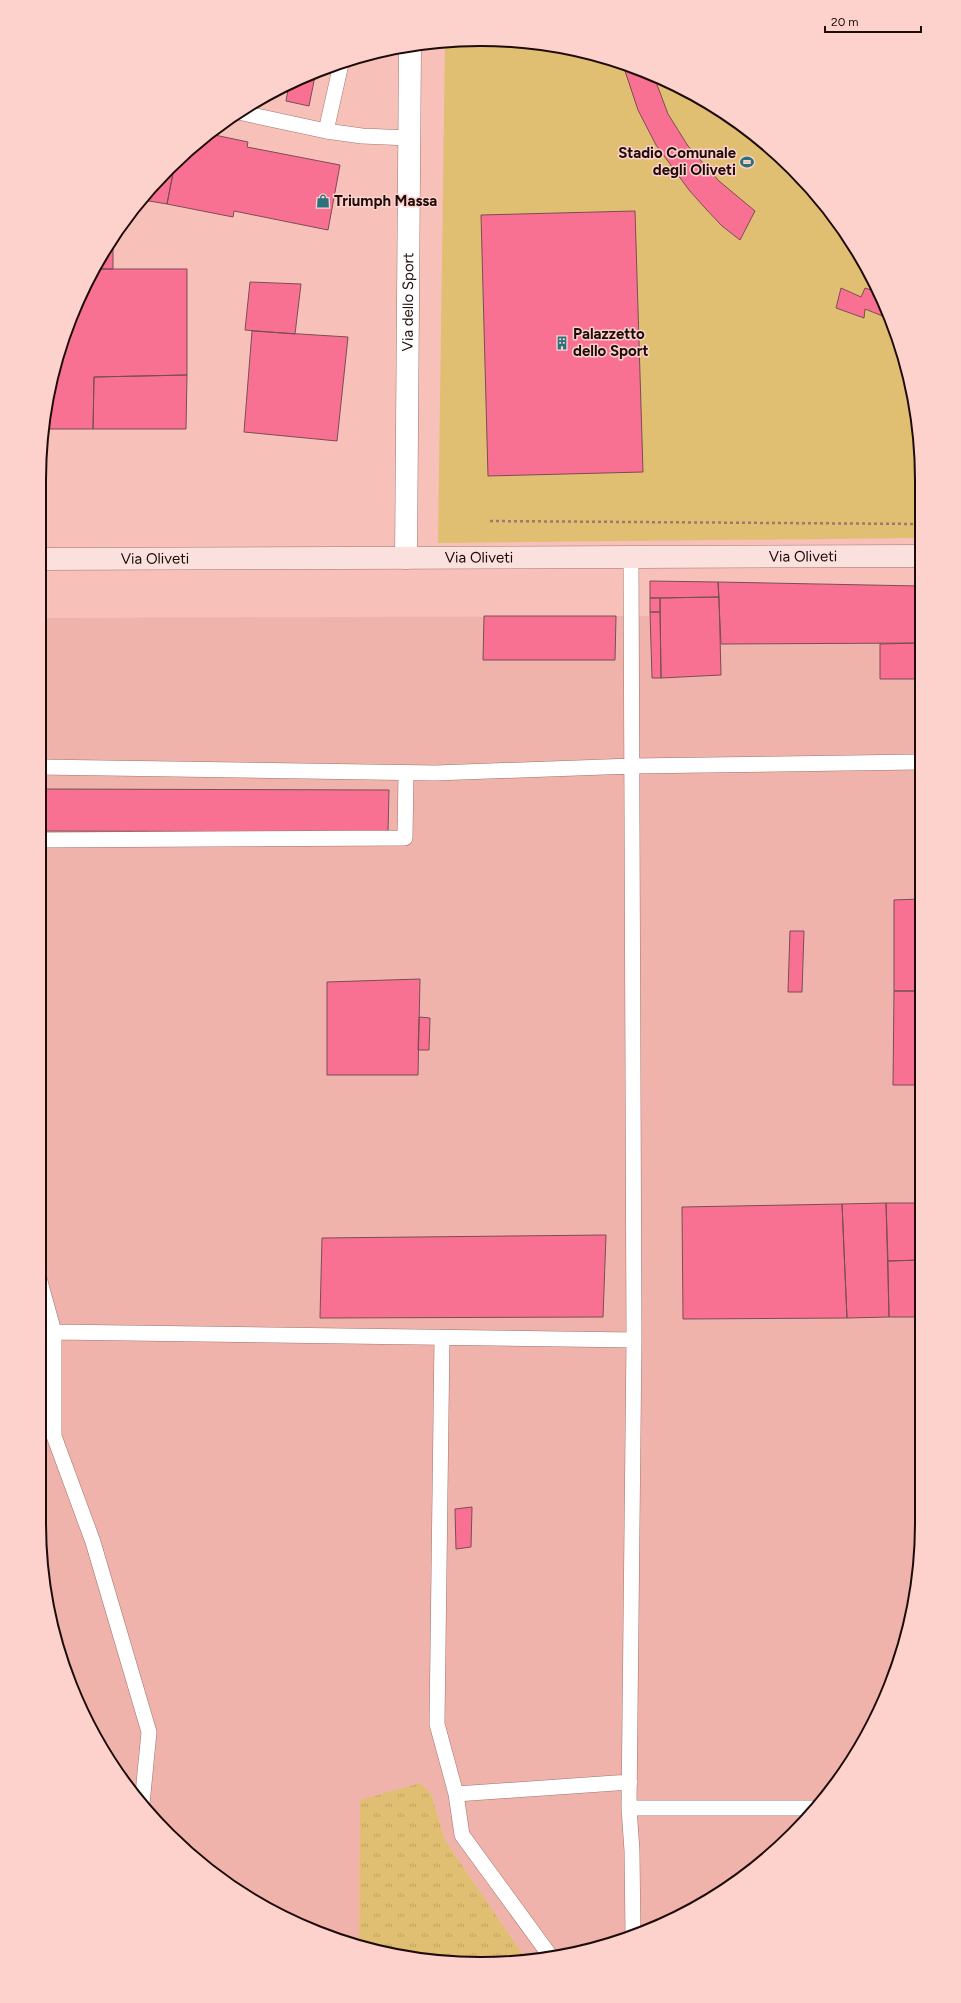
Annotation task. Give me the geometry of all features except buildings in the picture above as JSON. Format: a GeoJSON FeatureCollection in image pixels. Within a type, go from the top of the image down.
{"type":"FeatureCollection","features":[{"type":"Feature","properties":{"kind":"main road","name":"Via Oliveti"},"geometry":{"type":"LineString","coordinates":[[46,558],[915,556]]}},
{"type":"Feature","properties":{"kind":"street","name":"Via dello Sport"},"geometry":{"type":"LineString","coordinates":[[406,558],[410,52]]}},
{"type":"Feature","properties":{"kind":"lane"},"geometry":{"type":"LineString","coordinates":[[326,131],[340,69]]}},
{"type":"Feature","properties":{"kind":"lane"},"geometry":{"type":"LineString","coordinates":[[247,114],[326,131],[362,136],[409,138]]}},
{"type":"Feature","properties":{"kind":"lane"},"geometry":{"type":"LineString","coordinates":[[631,557],[634,1340],[629,1808],[632,1851],[633,1929]]}},
{"type":"Feature","properties":{"kind":"lane"},"geometry":{"type":"LineString","coordinates":[[46,767],[406,773],[632,766],[915,762]]}},
{"type":"Feature","properties":{"kind":"lane"},"geometry":{"type":"LineString","coordinates":[[46,840],[405,838],[406,773]]}},
{"type":"Feature","properties":{"kind":"lane"},"geometry":{"type":"LineString","coordinates":[[46,1303],[54,1332],[54,1436],[94,1542],[149,1732],[143,1795]]}},
{"type":"Feature","properties":{"kind":"lane"},"geometry":{"type":"LineString","coordinates":[[54,1332],[634,1340]]}},
{"type":"Feature","properties":{"kind":"lane"},"geometry":{"type":"LineString","coordinates":[[442,1338],[437,1724],[456,1794],[462,1835],[548,1951]]}},
{"type":"Feature","properties":{"kind":"lane"},"geometry":{"type":"LineString","coordinates":[[456,1794],[630,1782]]}},
{"type":"Feature","properties":{"kind":"lane"},"geometry":{"type":"LineString","coordinates":[[629,1808],[808,1808]]}},
{"type":"Feature","properties":{"kind":"path"},"geometry":{"type":"LineString","coordinates":[[490,521],[915,524]]}},
{"type":"Feature","properties":{"kind":"shaded area"},"geometry":{"type":"Polygon","coordinates":[[[915,615],[915,1522],[914,1551],[907,1607],[892,1662],[882,1689],[857,1740],[825,1787],[788,1830],[767,1849],[722,1884],[673,1912],[647,1924],[593,1942],[565,1949],[523,1955],[445,1840],[431,1794],[360,1800],[359,1939],[341,1934],[314,1924],[263,1899],[239,1884],[194,1849],[173,1830],[136,1787],[104,1740],[91,1715],[79,1689],[61,1635],[54,1607],[47,1551],[46,618],[915,615]]]}},
{"type":"Feature","properties":{"kind":"green space"},"geometry":{"type":"Polygon","coordinates":[[[480,46],[509,47],[565,54],[593,61],[647,79],[698,104],[722,119],[767,154],[788,173],[807,194],[842,239],[857,263],[882,314],[892,341],[907,396],[914,452],[915,538],[438,543],[445,48],[480,46]]]}},
{"type":"Feature","properties":{"kind":"green space"},"geometry":{"type":"Polygon","coordinates":[[[421,1783],[431,1794],[445,1840],[523,1955],[480,1957],[452,1956],[396,1949],[359,1939],[360,1800],[421,1783]]]}},
{"type":"Feature","properties":{"kind":"place","name":"Stadio Comunale degli Oliveti"},"geometry":{"type":"Point","coordinates":[747,162]}},
{"type":"Feature","properties":{"kind":"place","name":"Triumph Massa"},"geometry":{"type":"Point","coordinates":[323,201]}},
{"type":"Feature","properties":{"kind":"place","name":"Palazzetto dello Sport"},"geometry":{"type":"Point","coordinates":[562,343]}}]}
